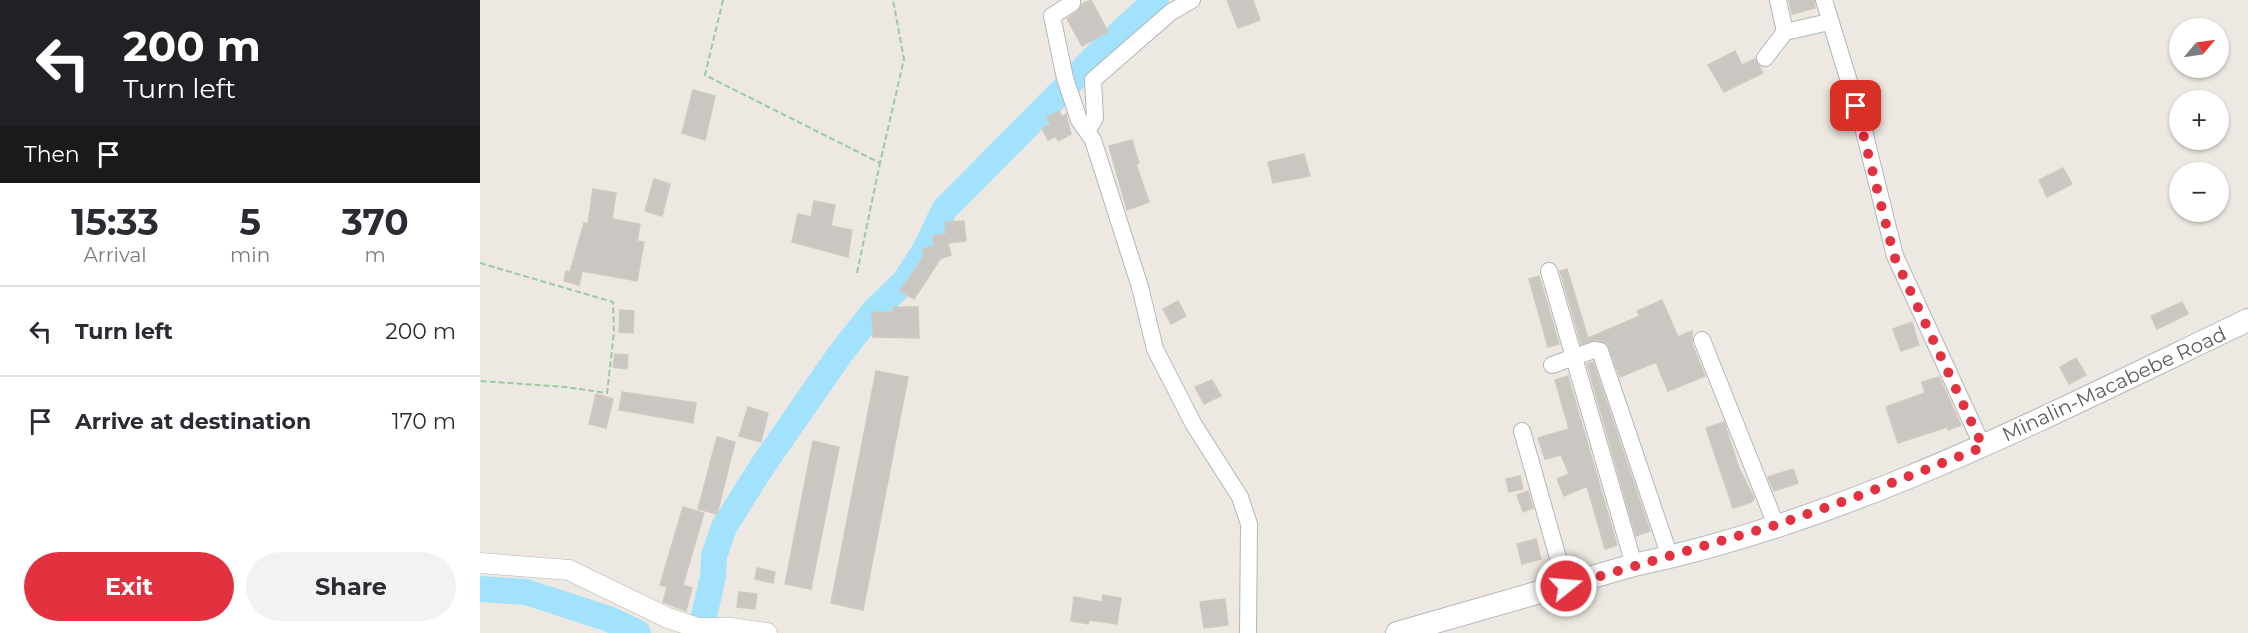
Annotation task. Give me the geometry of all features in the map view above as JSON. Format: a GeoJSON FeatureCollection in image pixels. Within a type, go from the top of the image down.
{"type":"FeatureCollection","features":[{"type":"Feature","properties":{"kind":"main road","name":"Minalin-Macabebe Road"},"geometry":{"type":"LineString","coordinates":[[1397,633],[1634,565],[1670,557],[1776,525],[1856,497],[1983,447],[2248,320]]}},
{"type":"Feature","properties":{"kind":"street"},"geometry":{"type":"LineString","coordinates":[[1046,0],[1052,16],[1065,78],[1083,126],[1093,140],[1121,226],[1155,349],[1194,425],[1240,497],[1249,524],[1248,633]]}},
{"type":"Feature","properties":{"kind":"street"},"geometry":{"type":"LineString","coordinates":[[1052,16],[1072,3],[1072,0]]}},
{"type":"Feature","properties":{"kind":"street"},"geometry":{"type":"LineString","coordinates":[[1083,126],[1095,118],[1093,80],[1171,12],[1192,0]]}},
{"type":"Feature","properties":{"kind":"street"},"geometry":{"type":"LineString","coordinates":[[1778,0],[1785,32]]}},
{"type":"Feature","properties":{"kind":"street"},"geometry":{"type":"LineString","coordinates":[[1824,0],[1863,127],[1894,256],[1983,447]]}},
{"type":"Feature","properties":{"kind":"street"},"geometry":{"type":"LineString","coordinates":[[1765,58],[1785,32],[1829,22]]}},
{"type":"Feature","properties":{"kind":"street"},"geometry":{"type":"LineString","coordinates":[[1549,271],[1634,565]]}},
{"type":"Feature","properties":{"kind":"street"},"geometry":{"type":"LineString","coordinates":[[1702,340],[1776,525]]}},
{"type":"Feature","properties":{"kind":"street"},"geometry":{"type":"LineString","coordinates":[[1552,365],[1594,350],[1600,351],[1670,557]]}},
{"type":"Feature","properties":{"kind":"street"},"geometry":{"type":"LineString","coordinates":[[1522,431],[1566,586]]}},
{"type":"Feature","properties":{"kind":"street"},"geometry":{"type":"LineString","coordinates":[[480,562],[569,570],[668,618],[698,628],[767,633]]}},
{"type":"Feature","properties":{"kind":"path"},"geometry":{"type":"LineString","coordinates":[[723,0],[705,75],[880,163]]}},
{"type":"Feature","properties":{"kind":"path"},"geometry":{"type":"LineString","coordinates":[[856,273],[904,59],[892,0]]}},
{"type":"Feature","properties":{"kind":"path"},"geometry":{"type":"LineString","coordinates":[[480,263],[613,302],[614,332],[607,393],[566,387],[480,381]]}},
{"type":"Feature","properties":{"kind":"building"},"geometry":{"type":"Polygon","coordinates":[[[1091,0],[1108,32],[1082,46],[1067,19],[1078,11],[1082,4],[1091,0]]]}},
{"type":"Feature","properties":{"kind":"building"},"geometry":{"type":"Polygon","coordinates":[[[1227,0],[1253,0],[1260,20],[1238,28],[1227,0]]]}},
{"type":"Feature","properties":{"kind":"building"},"geometry":{"type":"Polygon","coordinates":[[[1789,0],[1814,0],[1815,8],[1792,14],[1789,0]]]}},
{"type":"Feature","properties":{"kind":"building"},"geometry":{"type":"Polygon","coordinates":[[[1735,51],[1742,65],[1755,59],[1763,73],[1724,92],[1708,65],[1735,51]]]}},
{"type":"Feature","properties":{"kind":"building"},"geometry":{"type":"Polygon","coordinates":[[[693,90],[715,96],[705,140],[682,133],[693,90]]]}},
{"type":"Feature","properties":{"kind":"building"},"geometry":{"type":"Polygon","coordinates":[[[1059,111],[1062,117],[1066,114],[1071,134],[1058,141],[1056,136],[1048,140],[1042,128],[1050,124],[1047,117],[1059,111]]]}},
{"type":"Feature","properties":{"kind":"building"},"geometry":{"type":"Polygon","coordinates":[[[1132,140],[1139,163],[1136,164],[1149,202],[1127,210],[1109,146],[1132,140]]]}},
{"type":"Feature","properties":{"kind":"building"},"geometry":{"type":"Polygon","coordinates":[[[1304,154],[1310,176],[1273,183],[1268,162],[1304,154]]]}},
{"type":"Feature","properties":{"kind":"building"},"geometry":{"type":"Polygon","coordinates":[[[2063,168],[2072,184],[2047,197],[2039,180],[2063,168]]]}},
{"type":"Feature","properties":{"kind":"building"},"geometry":{"type":"Polygon","coordinates":[[[654,179],[670,184],[662,216],[645,211],[654,179]]]}},
{"type":"Feature","properties":{"kind":"building"},"geometry":{"type":"Polygon","coordinates":[[[593,189],[616,193],[612,219],[640,224],[637,241],[644,242],[637,281],[582,271],[579,285],[564,281],[566,271],[570,272],[584,223],[588,224],[593,189]]]}},
{"type":"Feature","properties":{"kind":"building"},"geometry":{"type":"Polygon","coordinates":[[[814,201],[835,205],[831,226],[852,230],[848,257],[792,242],[798,214],[811,217],[814,201]]]}},
{"type":"Feature","properties":{"kind":"building"},"geometry":{"type":"Polygon","coordinates":[[[964,221],[966,241],[948,243],[951,255],[940,259],[914,299],[900,291],[924,256],[922,249],[934,246],[933,236],[946,234],[945,222],[964,221]]]}},
{"type":"Feature","properties":{"kind":"building"},"geometry":{"type":"Polygon","coordinates":[[[1567,269],[1588,338],[1640,316],[1637,311],[1662,300],[1678,337],[1692,331],[1692,344],[1705,376],[1668,391],[1656,362],[1620,377],[1607,343],[1595,340],[1581,344],[1560,271],[1567,269]]]}},
{"type":"Feature","properties":{"kind":"building"},"geometry":{"type":"Polygon","coordinates":[[[1539,276],[1559,344],[1548,347],[1529,279],[1539,276]]]}},
{"type":"Feature","properties":{"kind":"building"},"geometry":{"type":"Polygon","coordinates":[[[1178,301],[1186,316],[1171,324],[1163,309],[1178,301]]]}},
{"type":"Feature","properties":{"kind":"building"},"geometry":{"type":"Polygon","coordinates":[[[2182,302],[2188,314],[2157,329],[2151,316],[2182,302]]]}},
{"type":"Feature","properties":{"kind":"building"},"geometry":{"type":"Polygon","coordinates":[[[893,307],[918,307],[919,338],[873,337],[872,312],[894,312],[893,307]]]}},
{"type":"Feature","properties":{"kind":"building"},"geometry":{"type":"Polygon","coordinates":[[[620,310],[634,311],[633,333],[619,332],[620,310]]]}},
{"type":"Feature","properties":{"kind":"building"},"geometry":{"type":"Polygon","coordinates":[[[1912,322],[1919,345],[1901,351],[1893,329],[1912,322]]]}},
{"type":"Feature","properties":{"kind":"building"},"geometry":{"type":"Polygon","coordinates":[[[615,354],[628,355],[627,369],[613,367],[615,354]]]}},
{"type":"Feature","properties":{"kind":"building"},"geometry":{"type":"Polygon","coordinates":[[[2076,358],[2086,375],[2069,384],[2060,367],[2076,358]]]}},
{"type":"Feature","properties":{"kind":"building"},"geometry":{"type":"Polygon","coordinates":[[[1593,362],[1650,531],[1636,536],[1587,364],[1593,362]]]}},
{"type":"Feature","properties":{"kind":"building"},"geometry":{"type":"Polygon","coordinates":[[[876,371],[908,377],[863,610],[831,603],[876,371]]]}},
{"type":"Feature","properties":{"kind":"building"},"geometry":{"type":"Polygon","coordinates":[[[1568,376],[1617,545],[1605,549],[1587,486],[1564,496],[1557,479],[1569,474],[1561,455],[1545,459],[1538,438],[1569,429],[1555,380],[1568,376]]]}},
{"type":"Feature","properties":{"kind":"building"},"geometry":{"type":"Polygon","coordinates":[[[1939,377],[1961,425],[1948,430],[1947,427],[1898,443],[1886,407],[1925,393],[1922,382],[1939,377]]]}},
{"type":"Feature","properties":{"kind":"building"},"geometry":{"type":"Polygon","coordinates":[[[1212,380],[1221,396],[1204,404],[1195,387],[1212,380]]]}},
{"type":"Feature","properties":{"kind":"building"},"geometry":{"type":"Polygon","coordinates":[[[622,392],[696,403],[693,423],[619,410],[622,392]]]}},
{"type":"Feature","properties":{"kind":"building"},"geometry":{"type":"Polygon","coordinates":[[[596,394],[613,399],[606,428],[589,424],[596,394]]]}},
{"type":"Feature","properties":{"kind":"building"},"geometry":{"type":"Polygon","coordinates":[[[748,407],[768,413],[761,442],[739,436],[748,407]]]}},
{"type":"Feature","properties":{"kind":"building"},"geometry":{"type":"Polygon","coordinates":[[[1724,422],[1739,468],[1754,498],[1752,502],[1733,508],[1706,428],[1724,422]]]}},
{"type":"Feature","properties":{"kind":"building"},"geometry":{"type":"Polygon","coordinates":[[[717,437],[735,442],[717,514],[698,509],[717,437]]]}},
{"type":"Feature","properties":{"kind":"building"},"geometry":{"type":"Polygon","coordinates":[[[813,441],[839,447],[811,589],[785,584],[813,441]]]}},
{"type":"Feature","properties":{"kind":"building"},"geometry":{"type":"Polygon","coordinates":[[[1793,469],[1798,483],[1774,491],[1768,477],[1793,469]]]}},
{"type":"Feature","properties":{"kind":"building"},"geometry":{"type":"Polygon","coordinates":[[[1520,476],[1523,489],[1509,492],[1506,479],[1520,476]]]}},
{"type":"Feature","properties":{"kind":"building"},"geometry":{"type":"Polygon","coordinates":[[[1528,491],[1533,508],[1523,512],[1517,495],[1528,491]]]}},
{"type":"Feature","properties":{"kind":"building"},"geometry":{"type":"Polygon","coordinates":[[[683,507],[704,513],[683,585],[692,588],[686,611],[663,602],[667,587],[660,585],[683,507]]]}},
{"type":"Feature","properties":{"kind":"building"},"geometry":{"type":"Polygon","coordinates":[[[1536,539],[1541,559],[1522,564],[1517,544],[1536,539]]]}},
{"type":"Feature","properties":{"kind":"building"},"geometry":{"type":"Polygon","coordinates":[[[757,568],[775,572],[773,583],[755,579],[757,568]]]}},
{"type":"Feature","properties":{"kind":"building"},"geometry":{"type":"Polygon","coordinates":[[[739,592],[757,594],[755,609],[737,607],[739,592]]]}},
{"type":"Feature","properties":{"kind":"building"},"geometry":{"type":"Polygon","coordinates":[[[1103,595],[1121,598],[1117,624],[1089,620],[1088,624],[1071,621],[1074,597],[1102,602],[1103,595]]]}},
{"type":"Feature","properties":{"kind":"building"},"geometry":{"type":"Polygon","coordinates":[[[1225,599],[1228,625],[1204,628],[1200,602],[1225,599]]]}},
{"type":"Feature","properties":{"kind":"waterway"},"geometry":{"type":"LineString","coordinates":[[700,633],[713,577],[714,556],[724,527],[761,468],[840,354],[874,311],[904,282],[924,252],[944,210],[1110,42],[1156,0]]}},
{"type":"Feature","properties":{"kind":"waterway"},"geometry":{"type":"LineString","coordinates":[[480,589],[526,592],[609,619],[638,633]]}},
{"type":"Feature","properties":{"kind":"route"},"geometry":{"type":"LineString","coordinates":[[1566,586],[1776,525],[1856,497],[1983,447],[1894,256],[1856,106]]}}]}
